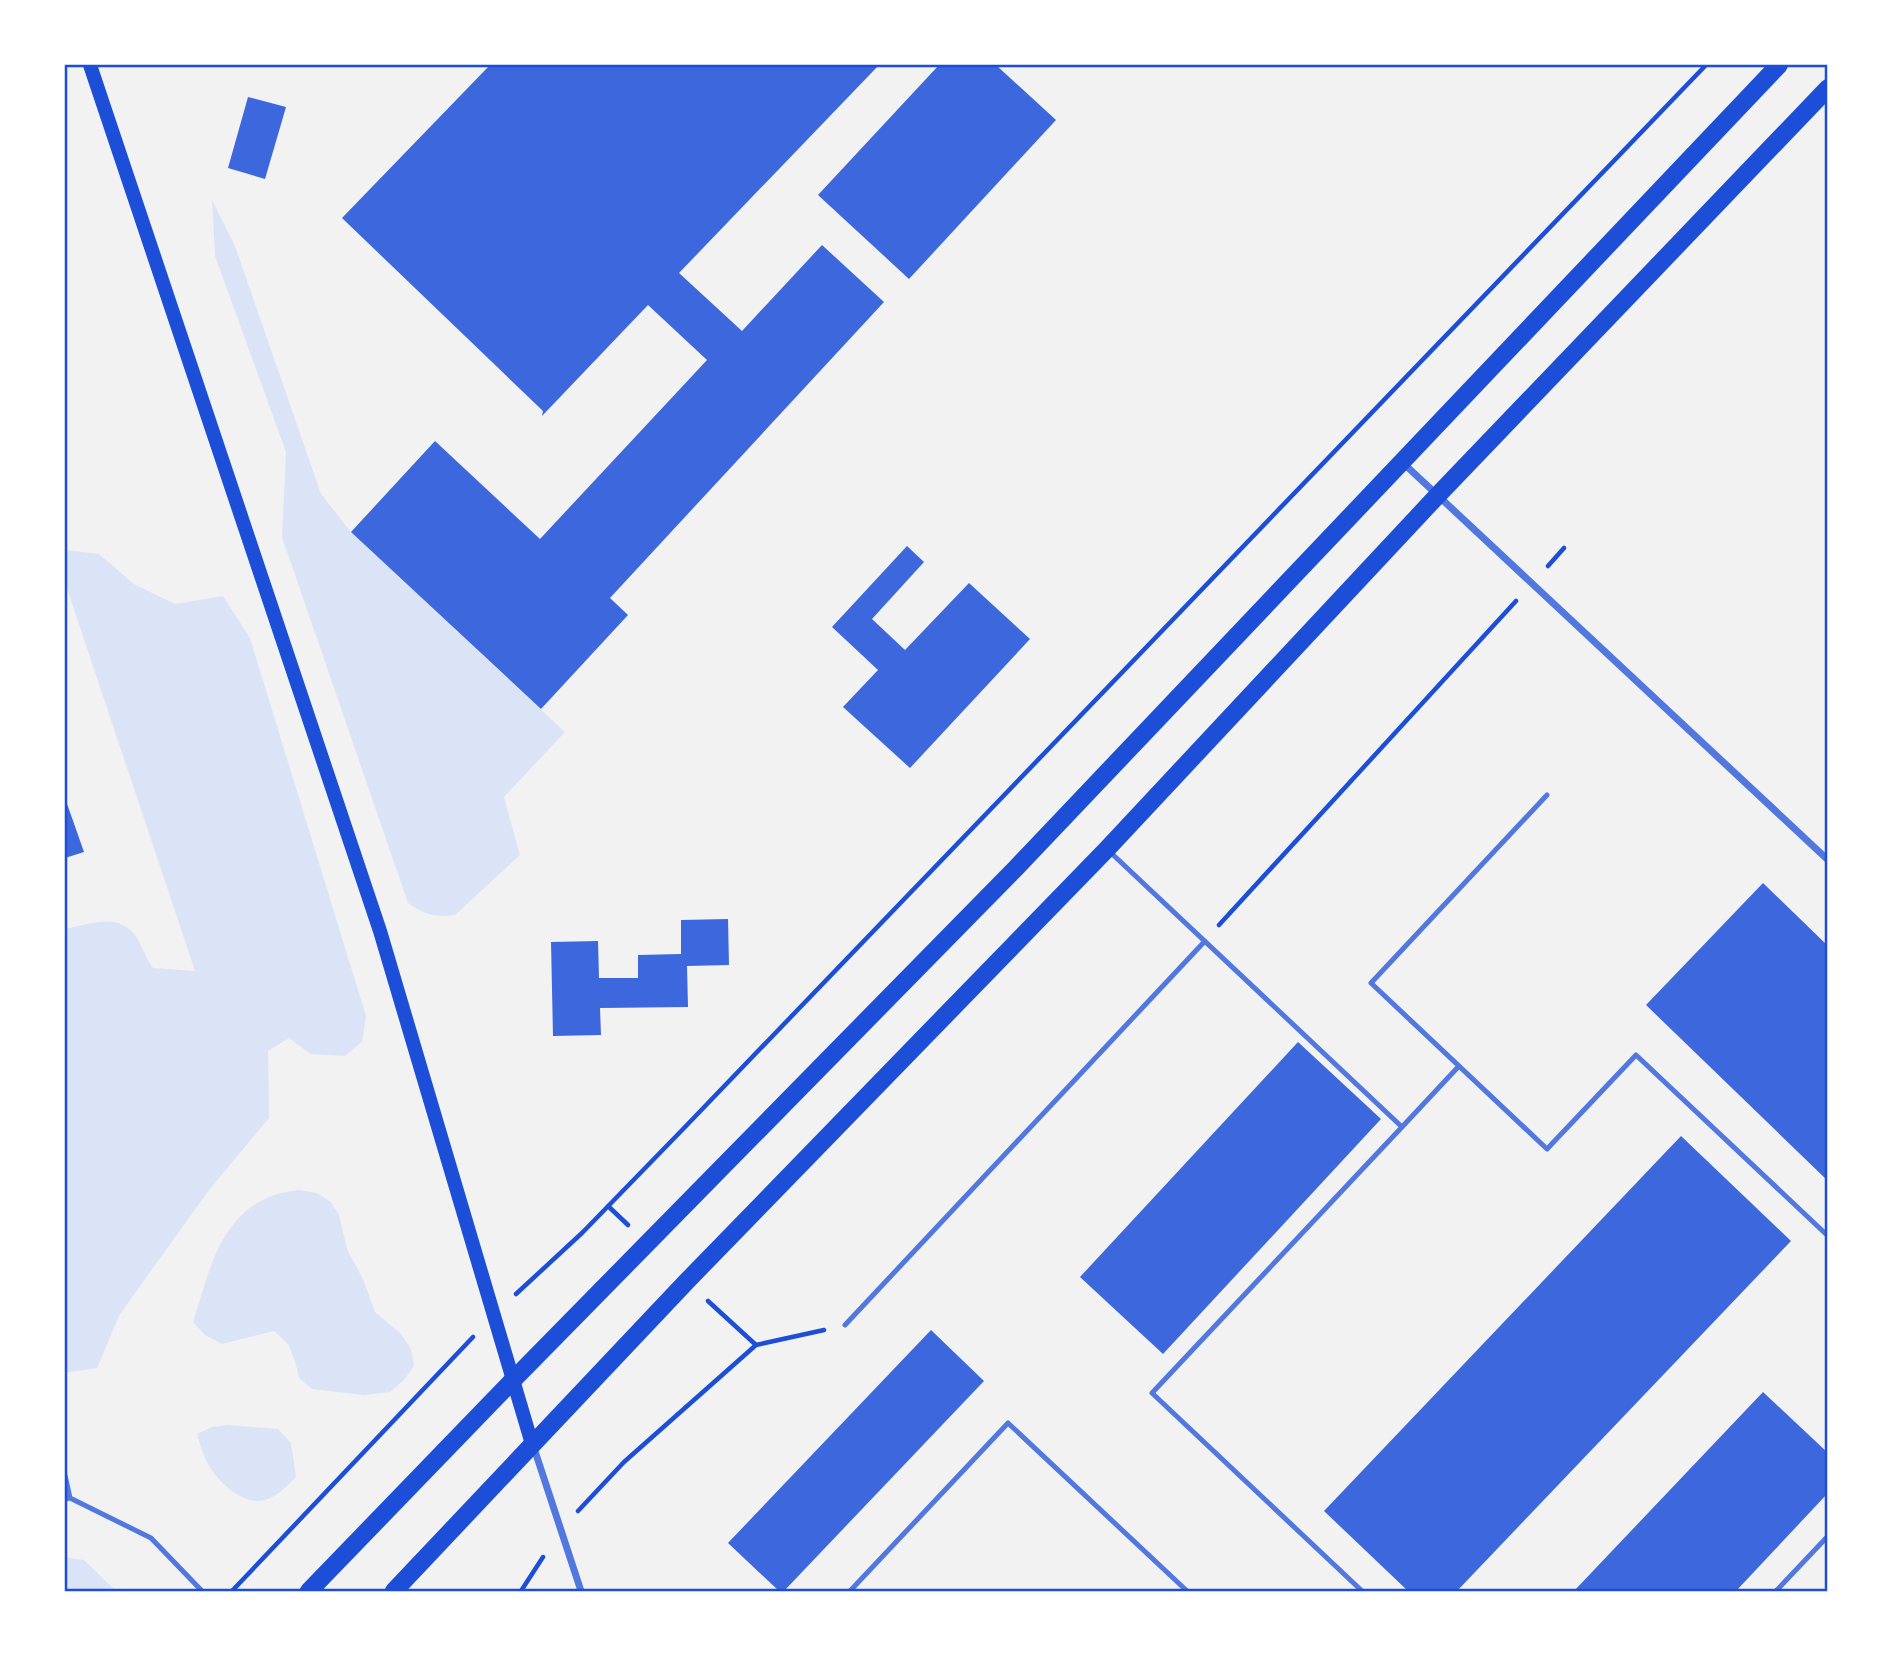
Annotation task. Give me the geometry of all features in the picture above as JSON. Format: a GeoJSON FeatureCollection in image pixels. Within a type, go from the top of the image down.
{"type":"FeatureCollection","features":[{"type":"Feature","properties":{"kind":"main road"},"geometry":{"type":"LineString","coordinates":[[90,65],[380,931],[532,1444]]}},
{"type":"Feature","properties":{"kind":"main road"},"geometry":{"type":"LineString","coordinates":[[309,1591],[513,1378],[1016,869],[1779,65]]}},
{"type":"Feature","properties":{"kind":"main road"},"geometry":{"type":"LineString","coordinates":[[394,1591],[687,1281],[1107,849],[1437,496],[1827,92]]}},
{"type":"Feature","properties":{"kind":"street"},"geometry":{"type":"LineString","coordinates":[[1402,462],[1828,860]]}},
{"type":"Feature","properties":{"kind":"street"},"geometry":{"type":"LineString","coordinates":[[532,1444],[581,1591]]}},
{"type":"Feature","properties":{"kind":"lane"},"geometry":{"type":"LineString","coordinates":[[1547,795],[1371,983],[1547,1149],[1636,1055],[1828,1236]]}},
{"type":"Feature","properties":{"kind":"lane"},"geometry":{"type":"LineString","coordinates":[[1107,849],[1402,1127]]}},
{"type":"Feature","properties":{"kind":"lane"},"geometry":{"type":"LineString","coordinates":[[845,1325],[1205,941]]}},
{"type":"Feature","properties":{"kind":"lane"},"geometry":{"type":"LineString","coordinates":[[1362,1591],[1152,1394],[1459,1066]]}},
{"type":"Feature","properties":{"kind":"lane"},"geometry":{"type":"LineString","coordinates":[[850,1591],[1008,1423],[1187,1591]]}},
{"type":"Feature","properties":{"kind":"lane"},"geometry":{"type":"LineString","coordinates":[[65,1475],[68,1499],[151,1538],[202,1591]]}},
{"type":"Feature","properties":{"kind":"lane"},"geometry":{"type":"LineString","coordinates":[[1776,1591],[1828,1536]]}},
{"type":"Feature","properties":{"kind":"path"},"geometry":{"type":"LineString","coordinates":[[232,1591],[495,1313],[589,1225],[686,1126],[1706,65]]}},
{"type":"Feature","properties":{"kind":"path"},"geometry":{"type":"LineString","coordinates":[[1205,941],[1564,548]]}},
{"type":"Feature","properties":{"kind":"path"},"geometry":{"type":"LineString","coordinates":[[624,1462],[756,1345],[845,1325]]}},
{"type":"Feature","properties":{"kind":"shaded area"},"geometry":{"type":"Polygon","coordinates":[[[212,200],[235,246],[321,494],[351,532],[565,732],[504,797],[520,855],[455,915],[430,914],[408,903],[282,537],[286,452],[215,256],[212,200]]]}},
{"type":"Feature","properties":{"kind":"shaded area"},"geometry":{"type":"Polygon","coordinates":[[[65,550],[99,554],[134,584],[175,604],[223,596],[250,638],[366,1016],[362,1042],[345,1056],[310,1054],[289,1038],[268,1051],[269,1118],[209,1190],[120,1314],[97,1368],[65,1373],[65,929],[104,922],[122,924],[137,938],[153,968],[195,971],[65,582],[65,550]]]}},
{"type":"Feature","properties":{"kind":"shaded area"},"geometry":{"type":"Polygon","coordinates":[[[299,1190],[317,1193],[331,1202],[339,1215],[347,1249],[363,1279],[375,1312],[401,1334],[411,1349],[414,1366],[404,1380],[390,1392],[364,1395],[312,1389],[299,1378],[288,1344],[274,1331],[222,1344],[205,1335],[193,1322],[215,1256],[238,1219],[253,1205],[274,1195],[299,1190]]]}},
{"type":"Feature","properties":{"kind":"shaded area"},"geometry":{"type":"Polygon","coordinates":[[[228,1425],[278,1429],[291,1443],[296,1477],[278,1494],[265,1500],[248,1499],[232,1491],[208,1464],[197,1434],[212,1427],[228,1425]]]}},
{"type":"Feature","properties":{"kind":"shaded area"},"geometry":{"type":"Polygon","coordinates":[[[65,1557],[84,1560],[116,1591],[65,1591],[65,1557]]]}},
{"type":"Feature","properties":{"kind":"building"},"geometry":{"type":"Polygon","coordinates":[[[490,65],[879,65],[679,273],[742,331],[822,245],[884,302],[610,598],[628,615],[541,709],[351,532],[435,441],[540,539],[707,360],[648,305],[542,416],[543,411],[342,218],[490,65]]]}},
{"type":"Feature","properties":{"kind":"building"},"geometry":{"type":"Polygon","coordinates":[[[939,65],[996,65],[1056,120],[909,279],[818,195],[939,65]]]}},
{"type":"Feature","properties":{"kind":"building"},"geometry":{"type":"Polygon","coordinates":[[[248,97],[286,107],[265,179],[228,168],[248,97]]]}},
{"type":"Feature","properties":{"kind":"building"},"geometry":{"type":"Polygon","coordinates":[[[907,546],[924,562],[872,619],[905,650],[969,583],[1030,639],[910,768],[843,707],[878,670],[832,627],[907,546]]]}},
{"type":"Feature","properties":{"kind":"building"},"geometry":{"type":"Polygon","coordinates":[[[65,798],[84,852],[65,858],[65,798]]]}},
{"type":"Feature","properties":{"kind":"building"},"geometry":{"type":"Polygon","coordinates":[[[1763,883],[1828,946],[1828,1181],[1646,1005],[1763,883]]]}},
{"type":"Feature","properties":{"kind":"building"},"geometry":{"type":"Polygon","coordinates":[[[728,919],[729,965],[687,966],[688,1007],[600,1008],[601,1035],[553,1036],[551,942],[598,941],[599,978],[638,978],[638,955],[681,954],[681,920],[728,919]]]}},
{"type":"Feature","properties":{"kind":"building"},"geometry":{"type":"Polygon","coordinates":[[[1298,1042],[1381,1119],[1163,1354],[1080,1277],[1298,1042]]]}},
{"type":"Feature","properties":{"kind":"building"},"geometry":{"type":"Polygon","coordinates":[[[1681,1136],[1791,1241],[1457,1591],[1408,1591],[1324,1511],[1681,1136]]]}},
{"type":"Feature","properties":{"kind":"building"},"geometry":{"type":"Polygon","coordinates":[[[931,1330],[984,1381],[784,1591],[779,1591],[728,1543],[931,1330]]]}},
{"type":"Feature","properties":{"kind":"building"},"geometry":{"type":"Polygon","coordinates":[[[1763,1392],[1828,1453],[1828,1493],[1736,1591],[1574,1591],[1763,1392]]]}}]}
